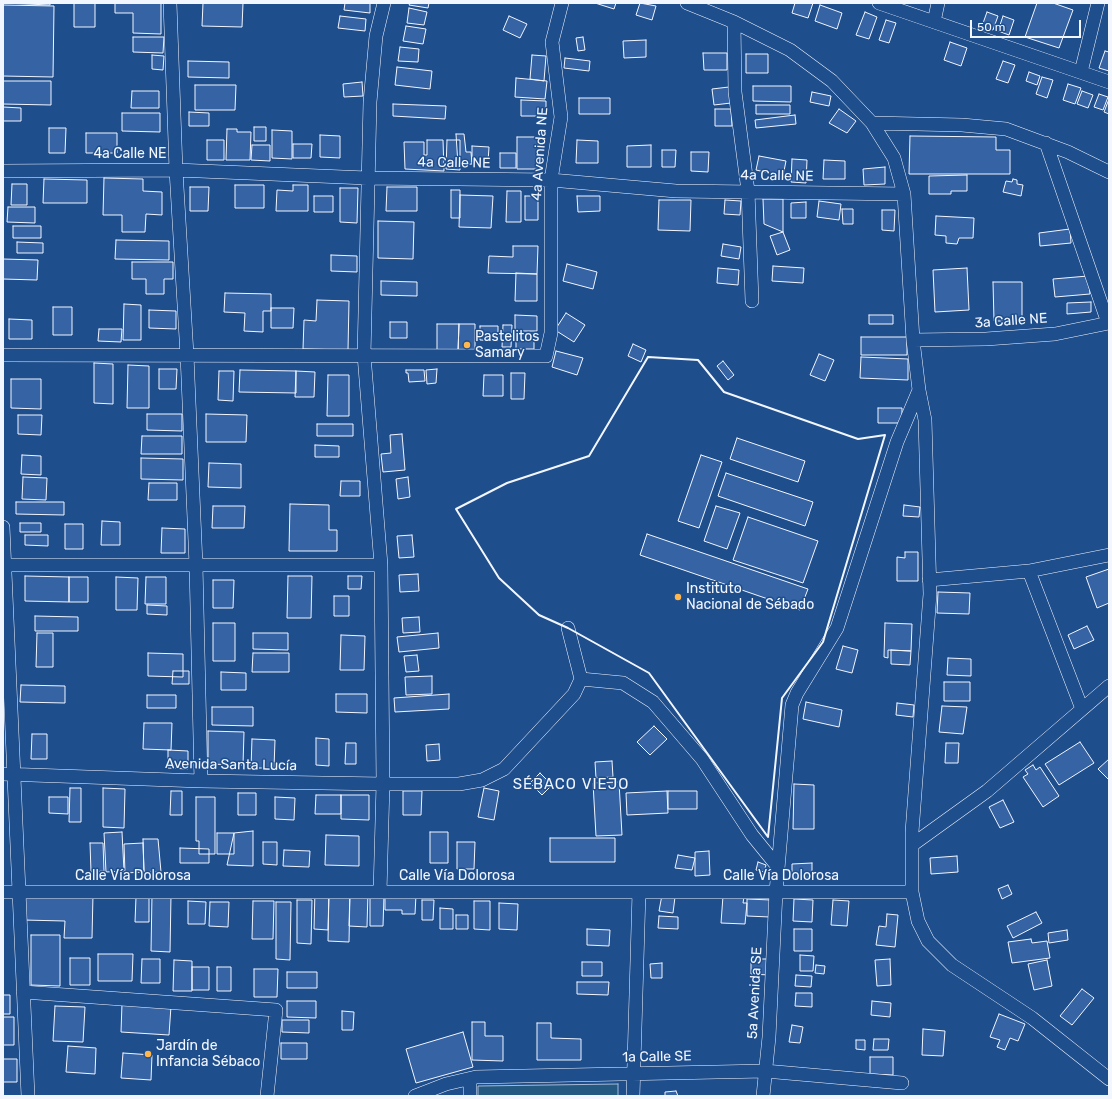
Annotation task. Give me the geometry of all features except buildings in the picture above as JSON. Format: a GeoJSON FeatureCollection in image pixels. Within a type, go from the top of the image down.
{"type":"FeatureCollection","features":[{"type":"Feature","properties":{"kind":"street"},"geometry":{"type":"LineString","coordinates":[[170,3],[176,170],[187,355],[196,565],[201,781]]}},
{"type":"Feature","properties":{"kind":"street"},"geometry":{"type":"LineString","coordinates":[[380,892],[383,784],[381,565],[364,355],[370,102],[376,36],[384,3]]}},
{"type":"Feature","properties":{"kind":"street","name":"4a Avenida NE"},"geometry":{"type":"LineString","coordinates":[[364,355],[546,356],[551,333],[551,180],[561,117],[552,42],[562,3]]}},
{"type":"Feature","properties":{"kind":"street"},"geometry":{"type":"LineString","coordinates":[[687,3],[734,22],[790,50],[832,81],[872,123],[894,158],[904,194],[913,340],[919,390],[925,420],[929,580],[912,845],[912,892],[918,921],[928,941],[952,965],[1032,1018],[1109,1079]]}},
{"type":"Feature","properties":{"kind":"street"},"geometry":{"type":"LineString","coordinates":[[879,3],[1109,82]]}},
{"type":"Feature","properties":{"kind":"street"},"geometry":{"type":"LineString","coordinates":[[934,22],[938,3]]}},
{"type":"Feature","properties":{"kind":"street"},"geometry":{"type":"LineString","coordinates":[[1081,72],[1098,3]]}},
{"type":"Feature","properties":{"kind":"street"},"geometry":{"type":"LineString","coordinates":[[734,22],[734,92],[748,191],[752,302]]}},
{"type":"Feature","properties":{"kind":"street"},"geometry":{"type":"LineString","coordinates":[[872,123],[962,125],[1006,129],[1068,152],[1109,172]]}},
{"type":"Feature","properties":{"kind":"street"},"geometry":{"type":"LineString","coordinates":[[1046,143],[1109,323]]}},
{"type":"Feature","properties":{"kind":"street","name":"4a Calle NE"},"geometry":{"type":"LineString","coordinates":[[3,171],[176,170],[367,178],[551,180],[676,191],[904,194]]}},
{"type":"Feature","properties":{"kind":"street","name":"3a Calle NE"},"geometry":{"type":"LineString","coordinates":[[913,340],[979,340],[1055,334],[1109,323]]}},
{"type":"Feature","properties":{"kind":"street"},"geometry":{"type":"LineString","coordinates":[[3,355],[364,355]]}},
{"type":"Feature","properties":{"kind":"street","name":"5a Avenida SE"},"geometry":{"type":"LineString","coordinates":[[762,1096],[769,1037],[776,892],[792,705],[797,693],[837,628],[897,442],[919,390]]}},
{"type":"Feature","properties":{"kind":"street"},"geometry":{"type":"LineString","coordinates":[[3,527],[8,774],[19,892],[28,1096]]}},
{"type":"Feature","properties":{"kind":"street"},"geometry":{"type":"LineString","coordinates":[[929,580],[1029,571],[1109,555]]}},
{"type":"Feature","properties":{"kind":"street"},"geometry":{"type":"LineString","coordinates":[[4,565],[381,565]]}},
{"type":"Feature","properties":{"kind":"street"},"geometry":{"type":"LineString","coordinates":[[1029,571],[1082,709]]}},
{"type":"Feature","properties":{"kind":"street"},"geometry":{"type":"LineString","coordinates":[[568,628],[581,679],[623,683],[653,702],[702,759],[752,835],[778,867]]}},
{"type":"Feature","properties":{"kind":"street","name":"Avenida Santa Lucía"},"geometry":{"type":"LineString","coordinates":[[8,774],[201,781],[459,784],[482,780],[504,769],[574,694],[581,679]]}},
{"type":"Feature","properties":{"kind":"street"},"geometry":{"type":"LineString","coordinates":[[912,845],[987,791],[1109,686]]}},
{"type":"Feature","properties":{"kind":"street","name":"Calle Vía Dolorosa"},"geometry":{"type":"LineString","coordinates":[[3,892],[912,892]]}},
{"type":"Feature","properties":{"kind":"street"},"geometry":{"type":"LineString","coordinates":[[633,1096],[639,892]]}},
{"type":"Feature","properties":{"kind":"street"},"geometry":{"type":"LineString","coordinates":[[24,992],[276,1010],[268,1096]]}},
{"type":"Feature","properties":{"kind":"street","name":"1a Calle SE"},"geometry":{"type":"LineString","coordinates":[[415,1096],[446,1084],[470,1078],[633,1073],[765,1071],[831,1075],[902,1083]]}},
{"type":"Feature","properties":{"kind":"street"},"geometry":{"type":"LineString","coordinates":[[470,1078],[470,1096]]}},
{"type":"Feature","properties":{"kind":"shaded area"},"geometry":{"type":"Polygon","coordinates":[[[618,1084],[618,1096],[478,1096],[478,1086],[618,1084]]]}},
{"type":"Feature","properties":{"kind":"wall"},"geometry":{"type":"LineString","coordinates":[[648,357],[698,360],[724,392],[858,439],[885,435],[823,642],[782,698],[768,837],[649,673],[568,628],[539,615],[499,578],[456,509],[507,483],[589,456],[648,357]]}},
{"type":"Feature","properties":{"kind":"place","name":"Pastelitos Samary"},"geometry":{"type":"Point","coordinates":[467,345]}},
{"type":"Feature","properties":{"kind":"place","name":"Instituto Nacional de Sébado"},"geometry":{"type":"Point","coordinates":[678,597]}},
{"type":"Feature","properties":{"kind":"place","name":"Jardín de Infancia Sébaco"},"geometry":{"type":"Point","coordinates":[148,1054]}},
{"type":"Feature","properties":{"kind":"district","name":"SÉBACO VIEJO"},"geometry":{"type":"Point","coordinates":[571,785]}}]}
